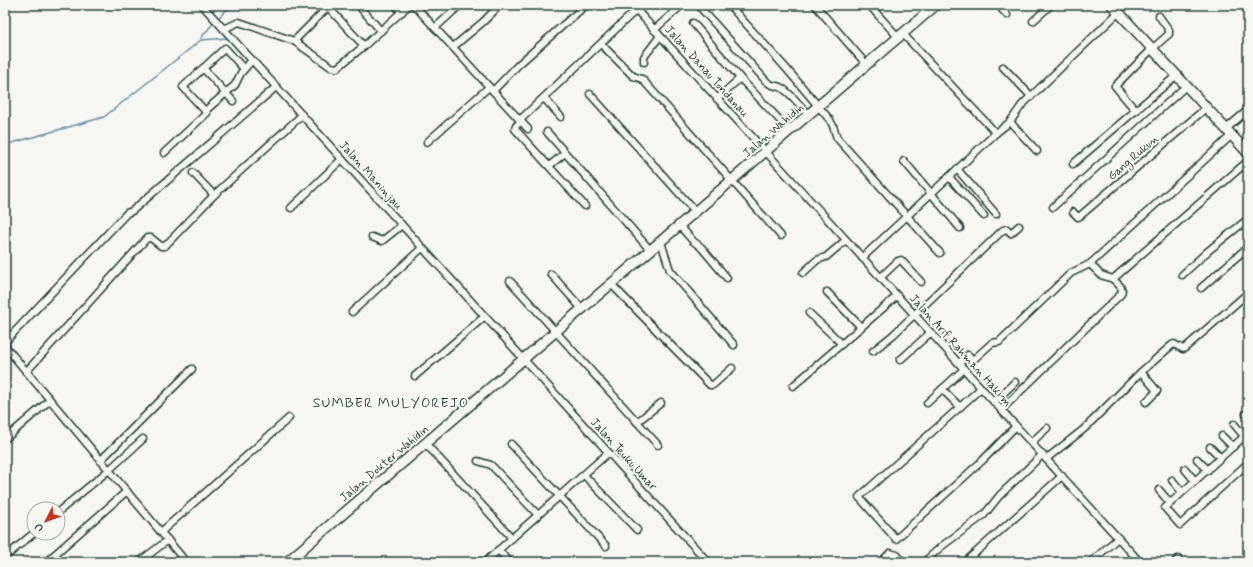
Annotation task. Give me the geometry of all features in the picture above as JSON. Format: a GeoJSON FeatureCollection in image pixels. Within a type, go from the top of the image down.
{"type":"FeatureCollection","features":[{"type":"Feature","properties":{"kind":"street","name":"Jalan Maninjau"},"geometry":{"type":"LineString","coordinates":[[202,5],[524,360]]}},
{"type":"Feature","properties":{"kind":"street"},"geometry":{"type":"LineString","coordinates":[[358,5],[381,31]]}},
{"type":"Feature","properties":{"kind":"street"},"geometry":{"type":"LineString","coordinates":[[395,5],[402,12]]}},
{"type":"Feature","properties":{"kind":"street"},"geometry":{"type":"LineString","coordinates":[[226,31],[239,22],[294,41],[335,69],[340,67],[409,5]]}},
{"type":"Feature","properties":{"kind":"street"},"geometry":{"type":"LineString","coordinates":[[414,5],[528,129]]}},
{"type":"Feature","properties":{"kind":"street"},"geometry":{"type":"LineString","coordinates":[[435,28],[460,5]]}},
{"type":"Feature","properties":{"kind":"street"},"geometry":{"type":"LineString","coordinates":[[453,47],[483,22],[500,5]]}},
{"type":"Feature","properties":{"kind":"street"},"geometry":{"type":"LineString","coordinates":[[427,142],[491,89],[586,5]]}},
{"type":"Feature","properties":{"kind":"street","name":"Jalan Danau Tondanau"},"geometry":{"type":"LineString","coordinates":[[632,5],[766,152]]}},
{"type":"Feature","properties":{"kind":"street"},"geometry":{"type":"LineString","coordinates":[[654,30],[682,5]]}},
{"type":"Feature","properties":{"kind":"street"},"geometry":{"type":"LineString","coordinates":[[698,5],[767,82],[772,86],[780,86],[809,115]]}},
{"type":"Feature","properties":{"kind":"street"},"geometry":{"type":"LineString","coordinates":[[729,5],[785,67],[818,107],[833,126],[837,138],[940,253]]}},
{"type":"Feature","properties":{"kind":"street"},"geometry":{"type":"LineString","coordinates":[[815,5],[867,64]]}},
{"type":"Feature","properties":{"kind":"street"},"geometry":{"type":"LineString","coordinates":[[868,5],[901,36],[996,133]]}},
{"type":"Feature","properties":{"kind":"street","name":"Jalan Wahidin"},"geometry":{"type":"LineString","coordinates":[[624,274],[936,5]]}},
{"type":"Feature","properties":{"kind":"street"},"geometry":{"type":"LineString","coordinates":[[998,5],[1007,15]]}},
{"type":"Feature","properties":{"kind":"street"},"geometry":{"type":"LineString","coordinates":[[1033,21],[1051,5]]}},
{"type":"Feature","properties":{"kind":"street"},"geometry":{"type":"LineString","coordinates":[[294,41],[329,6],[364,46]]}},
{"type":"Feature","properties":{"kind":"street"},"geometry":{"type":"LineString","coordinates":[[862,258],[996,133],[1010,122],[1022,105],[1116,8],[1247,151]]}},
{"type":"Feature","properties":{"kind":"street"},"geometry":{"type":"LineString","coordinates":[[586,206],[515,129],[516,126],[544,98],[636,10]]}},
{"type":"Feature","properties":{"kind":"street"},"geometry":{"type":"LineString","coordinates":[[1136,111],[1115,86],[1170,32],[1159,16]]}},
{"type":"Feature","properties":{"kind":"street"},"geometry":{"type":"LineString","coordinates":[[693,23],[740,78],[790,131]]}},
{"type":"Feature","properties":{"kind":"street"},"geometry":{"type":"LineString","coordinates":[[644,62],[644,57],[660,36]]}},
{"type":"Feature","properties":{"kind":"street"},"geometry":{"type":"LineString","coordinates":[[205,111],[183,86],[225,48],[227,50],[235,42]]}},
{"type":"Feature","properties":{"kind":"street"},"geometry":{"type":"LineString","coordinates":[[601,44],[633,76],[642,79],[731,182],[781,236]]}},
{"type":"Feature","properties":{"kind":"street"},"geometry":{"type":"LineString","coordinates":[[227,50],[244,69]]}},
{"type":"Feature","properties":{"kind":"street"},"geometry":{"type":"LineString","coordinates":[[164,153],[207,113],[205,111],[235,84],[244,69],[252,60]]}},
{"type":"Feature","properties":{"kind":"street"},"geometry":{"type":"LineString","coordinates":[[1003,67],[1031,96]]}},
{"type":"Feature","properties":{"kind":"street"},"geometry":{"type":"LineString","coordinates":[[203,68],[233,101]]}},
{"type":"Feature","properties":{"kind":"street"},"geometry":{"type":"LineString","coordinates":[[1073,164],[1177,75]]}},
{"type":"Feature","properties":{"kind":"street"},"geometry":{"type":"LineString","coordinates":[[717,99],[740,78]]}},
{"type":"Feature","properties":{"kind":"street"},"geometry":{"type":"LineString","coordinates":[[1053,207],[1186,86]]}},
{"type":"Feature","properties":{"kind":"street"},"geometry":{"type":"LineString","coordinates":[[5,342],[127,213],[132,211],[276,87]]}},
{"type":"Feature","properties":{"kind":"street"},"geometry":{"type":"LineString","coordinates":[[590,94],[696,212]]}},
{"type":"Feature","properties":{"kind":"street"},"geometry":{"type":"LineString","coordinates":[[544,98],[561,117]]}},
{"type":"Feature","properties":{"kind":"street","name":"Gang Rukun"},"geometry":{"type":"LineString","coordinates":[[1073,212],[1078,217],[1080,216],[1206,108]]}},
{"type":"Feature","properties":{"kind":"street"},"geometry":{"type":"LineString","coordinates":[[959,363],[968,355],[974,359],[992,343],[999,342],[1071,273],[1090,264],[1229,132],[1248,110]]}},
{"type":"Feature","properties":{"kind":"street"},"geometry":{"type":"LineString","coordinates":[[26,372],[147,238],[151,238],[161,246],[165,246],[214,195],[302,115]]}},
{"type":"Feature","properties":{"kind":"street"},"geometry":{"type":"LineString","coordinates":[[1010,122],[1037,151]]}},
{"type":"Feature","properties":{"kind":"street"},"geometry":{"type":"LineString","coordinates":[[547,132],[651,251]]}},
{"type":"Feature","properties":{"kind":"street","name":"Jalan Arif Rahman Hakim"},"geometry":{"type":"LineString","coordinates":[[766,152],[1140,562]]}},
{"type":"Feature","properties":{"kind":"street"},"geometry":{"type":"LineString","coordinates":[[549,166],[565,153]]}},
{"type":"Feature","properties":{"kind":"street"},"geometry":{"type":"LineString","coordinates":[[291,208],[342,159]]}},
{"type":"Feature","properties":{"kind":"street"},"geometry":{"type":"LineString","coordinates":[[904,161],[930,194],[960,228]]}},
{"type":"Feature","properties":{"kind":"street"},"geometry":{"type":"LineString","coordinates":[[1113,279],[1248,161]]}},
{"type":"Feature","properties":{"kind":"street"},"geometry":{"type":"LineString","coordinates":[[957,169],[996,214]]}},
{"type":"Feature","properties":{"kind":"street"},"geometry":{"type":"LineString","coordinates":[[193,173],[214,195]]}},
{"type":"Feature","properties":{"kind":"street"},"geometry":{"type":"LineString","coordinates":[[949,177],[984,216]]}},
{"type":"Feature","properties":{"kind":"street"},"geometry":{"type":"LineString","coordinates":[[1182,275],[1208,251],[1248,219]]}},
{"type":"Feature","properties":{"kind":"street"},"geometry":{"type":"LineString","coordinates":[[372,237],[382,241],[402,225]]}},
{"type":"Feature","properties":{"kind":"street"},"geometry":{"type":"LineString","coordinates":[[680,226],[692,241],[701,247],[727,278]]}},
{"type":"Feature","properties":{"kind":"street"},"geometry":{"type":"LineString","coordinates":[[873,351],[894,335],[1003,230],[1006,229],[1011,233],[1019,226]]}},
{"type":"Feature","properties":{"kind":"street"},"geometry":{"type":"LineString","coordinates":[[803,273],[817,260],[826,257],[846,240]]}},
{"type":"Feature","properties":{"kind":"street"},"geometry":{"type":"LineString","coordinates":[[661,242],[670,270],[734,345]]}},
{"type":"Feature","properties":{"kind":"street"},"geometry":{"type":"LineString","coordinates":[[352,312],[422,248]]}},
{"type":"Feature","properties":{"kind":"street"},"geometry":{"type":"LineString","coordinates":[[1201,288],[1248,248]]}},
{"type":"Feature","properties":{"kind":"street"},"geometry":{"type":"LineString","coordinates":[[880,278],[901,260],[921,282]]}},
{"type":"Feature","properties":{"kind":"street"},"geometry":{"type":"LineString","coordinates":[[1001,410],[1121,294],[1122,290],[1120,286],[1113,279],[1101,275],[1090,264]]}},
{"type":"Feature","properties":{"kind":"street"},"geometry":{"type":"LineString","coordinates":[[551,274],[583,310]]}},
{"type":"Feature","properties":{"kind":"street","name":"Jalan Dokter Wahidin"},"geometry":{"type":"LineString","coordinates":[[287,562],[624,274]]}},
{"type":"Feature","properties":{"kind":"street"},"geometry":{"type":"LineString","coordinates":[[510,281],[658,445]]}},
{"type":"Feature","properties":{"kind":"street"},"geometry":{"type":"LineString","coordinates":[[612,284],[710,385],[713,385],[732,368]]}},
{"type":"Feature","properties":{"kind":"street"},"geometry":{"type":"LineString","coordinates":[[827,292],[861,327]]}},
{"type":"Feature","properties":{"kind":"street"},"geometry":{"type":"LineString","coordinates":[[924,562],[984,515],[1000,495],[1044,457],[1084,429],[1141,372],[1172,345],[1174,344],[1183,349],[1185,348],[1248,293]]}},
{"type":"Feature","properties":{"kind":"street"},"geometry":{"type":"LineString","coordinates":[[793,386],[897,296]]}},
{"type":"Feature","properties":{"kind":"street"},"geometry":{"type":"LineString","coordinates":[[809,313],[842,344]]}},
{"type":"Feature","properties":{"kind":"street"},"geometry":{"type":"LineString","coordinates":[[415,376],[484,317]]}},
{"type":"Feature","properties":{"kind":"street"},"geometry":{"type":"LineString","coordinates":[[900,360],[930,333]]}},
{"type":"Feature","properties":{"kind":"street"},"geometry":{"type":"LineString","coordinates":[[5,346],[186,562]]}},
{"type":"Feature","properties":{"kind":"street","name":"Jalan Teuku Umar"},"geometry":{"type":"LineString","coordinates":[[524,360],[708,562]]}},
{"type":"Feature","properties":{"kind":"street"},"geometry":{"type":"LineString","coordinates":[[100,461],[192,369]]}},
{"type":"Feature","properties":{"kind":"street"},"geometry":{"type":"LineString","coordinates":[[927,403],[964,369]]}},
{"type":"Feature","properties":{"kind":"street"},"geometry":{"type":"LineString","coordinates":[[1141,372],[1157,391],[1146,402]]}},
{"type":"Feature","properties":{"kind":"street"},"geometry":{"type":"LineString","coordinates":[[994,402],[1015,382]]}},
{"type":"Feature","properties":{"kind":"street"},"geometry":{"type":"LineString","coordinates":[[981,388],[859,498],[896,539],[983,460],[1016,426]]}},
{"type":"Feature","properties":{"kind":"street"},"geometry":{"type":"LineString","coordinates":[[942,389],[960,406]]}},
{"type":"Feature","properties":{"kind":"street"},"geometry":{"type":"LineString","coordinates":[[5,439],[50,400]]}},
{"type":"Feature","properties":{"kind":"street"},"geometry":{"type":"LineString","coordinates":[[637,422],[661,402]]}},
{"type":"Feature","properties":{"kind":"street"},"geometry":{"type":"LineString","coordinates":[[161,532],[289,418]]}},
{"type":"Feature","properties":{"kind":"street"},"geometry":{"type":"LineString","coordinates":[[1234,424],[1246,435],[1165,508],[1180,525],[1248,463]]}},
{"type":"Feature","properties":{"kind":"street"},"geometry":{"type":"LineString","coordinates":[[1031,443],[1047,428]]}},
{"type":"Feature","properties":{"kind":"street"},"geometry":{"type":"LineString","coordinates":[[1222,436],[1233,447]]}},
{"type":"Feature","properties":{"kind":"street"},"geometry":{"type":"LineString","coordinates":[[66,505],[109,470],[143,439]]}},
{"type":"Feature","properties":{"kind":"street"},"geometry":{"type":"LineString","coordinates":[[426,444],[512,538]]}},
{"type":"Feature","properties":{"kind":"street"},"geometry":{"type":"LineString","coordinates":[[511,444],[606,546]]}},
{"type":"Feature","properties":{"kind":"street"},"geometry":{"type":"LineString","coordinates":[[1210,447],[1220,458]]}},
{"type":"Feature","properties":{"kind":"street"},"geometry":{"type":"LineString","coordinates":[[485,562],[608,453]]}},
{"type":"Feature","properties":{"kind":"street"},"geometry":{"type":"LineString","coordinates":[[1197,459],[1208,470]]}},
{"type":"Feature","properties":{"kind":"street"},"geometry":{"type":"LineString","coordinates":[[478,462],[491,465],[538,515]]}},
{"type":"Feature","properties":{"kind":"street"},"geometry":{"type":"LineString","coordinates":[[1184,469],[1195,481]]}},
{"type":"Feature","properties":{"kind":"street"},"geometry":{"type":"LineString","coordinates":[[584,475],[637,530]]}},
{"type":"Feature","properties":{"kind":"street"},"geometry":{"type":"LineString","coordinates":[[966,562],[1062,476]]}},
{"type":"Feature","properties":{"kind":"street"},"geometry":{"type":"LineString","coordinates":[[1172,480],[1182,492]]}},
{"type":"Feature","properties":{"kind":"street"},"geometry":{"type":"LineString","coordinates":[[1159,490],[1170,503]]}},
{"type":"Feature","properties":{"kind":"street"},"geometry":{"type":"LineString","coordinates":[[46,562],[127,491]]}},
{"type":"Feature","properties":{"kind":"street"},"geometry":{"type":"LineString","coordinates":[[1091,562],[1118,538]]}},
{"type":"Feature","properties":{"kind":"street"},"geometry":{"type":"LineString","coordinates":[[5,557],[26,540]]}},
{"type":"Feature","properties":{"kind":"street"},"geometry":{"type":"LineString","coordinates":[[138,562],[168,540]]}},
{"type":"Feature","properties":{"kind":"street"},"geometry":{"type":"LineString","coordinates":[[498,550],[510,562]]}},
{"type":"Feature","properties":{"kind":"street"},"geometry":{"type":"LineString","coordinates":[[881,562],[890,553],[898,555],[903,562]]}},
{"type":"Feature","properties":{"kind":"waterway"},"geometry":{"type":"LineString","coordinates":[[217,19],[232,5]]}},
{"type":"Feature","properties":{"kind":"waterway"},"geometry":{"type":"LineString","coordinates":[[201,38],[215,21]]}},
{"type":"Feature","properties":{"kind":"waterway"},"geometry":{"type":"LineString","coordinates":[[5,145],[104,117],[201,40],[228,38]]}},
{"type":"Feature","properties":{"kind":"district","name":"SUMBER MULYOREJO"},"geometry":{"type":"Point","coordinates":[391,402]}}]}
